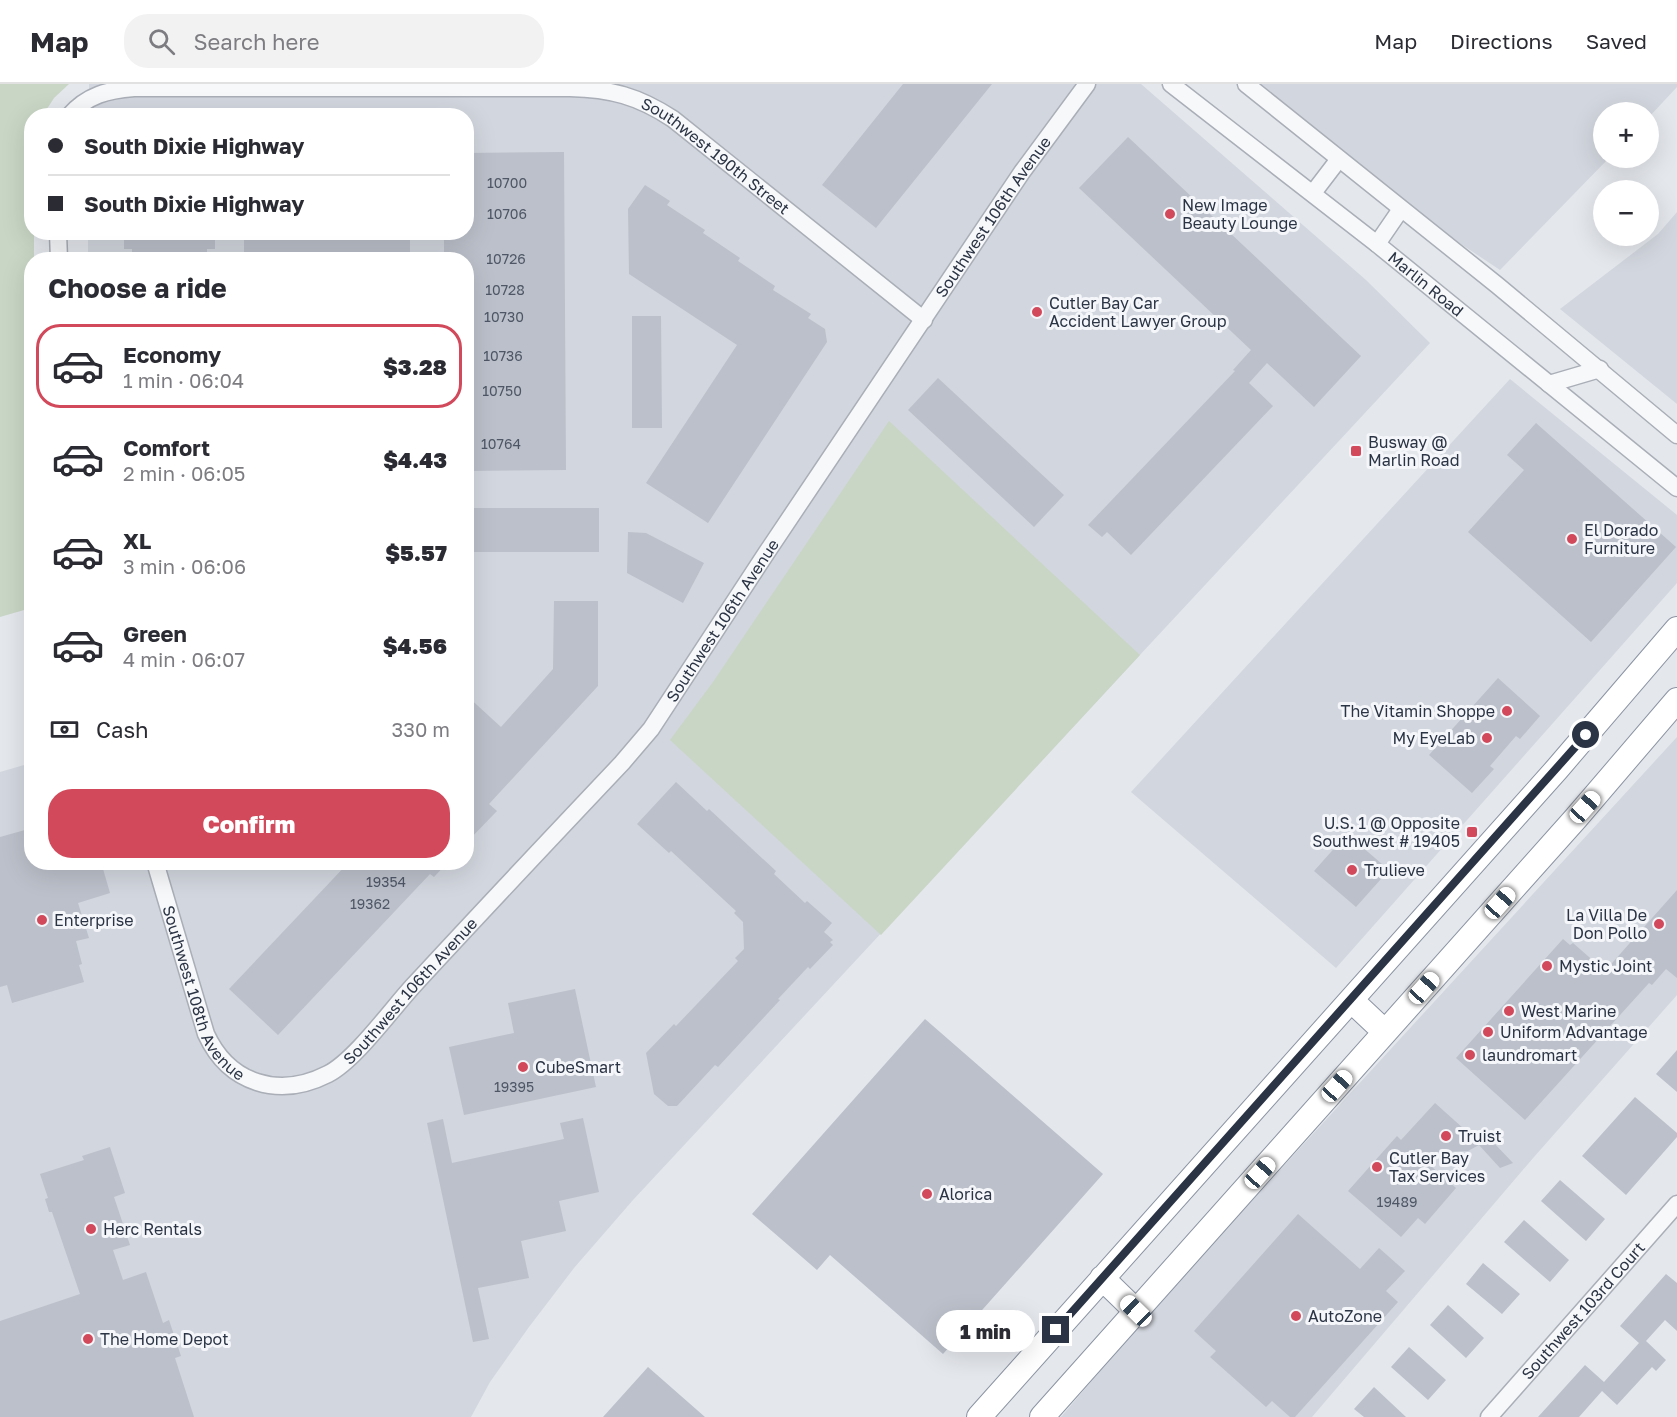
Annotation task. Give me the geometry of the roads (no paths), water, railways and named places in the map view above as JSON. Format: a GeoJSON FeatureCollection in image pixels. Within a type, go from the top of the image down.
{"type":"FeatureCollection","features":[{"type":"Feature","properties":{"kind":"highway"},"geometry":{"type":"LineString","coordinates":[[979,1417],[1557,769],[1677,629]]}},
{"type":"Feature","properties":{"kind":"highway"},"geometry":{"type":"LineString","coordinates":[[1042,1417],[1594,797],[1677,700]]}},
{"type":"Feature","properties":{"kind":"highway"},"geometry":{"type":"LineString","coordinates":[[1351,1000],[1385,1032]]}},
{"type":"Feature","properties":{"kind":"highway"},"geometry":{"type":"LineString","coordinates":[[1102,1278],[1136,1311]]}},
{"type":"Feature","properties":{"kind":"street","name":"Southwest 106th Avenue"},"geometry":{"type":"LineString","coordinates":[[284,1086],[300,1084],[330,1073],[355,1052],[651,729],[760,561],[1022,172],[1087,84]]}},
{"type":"Feature","properties":{"kind":"street","name":"Marlin Road"},"geometry":{"type":"LineString","coordinates":[[1171,84],[1377,244],[1677,488]]}},
{"type":"Feature","properties":{"kind":"street"},"geometry":{"type":"LineString","coordinates":[[1246,84],[1599,369],[1677,435]]}},
{"type":"Feature","properties":{"kind":"street","name":"Southwest 190th Street"},"geometry":{"type":"LineString","coordinates":[[78,108],[102,92],[134,88],[570,88],[619,93],[647,104],[673,119],[924,320]]}},
{"type":"Feature","properties":{"kind":"street"},"geometry":{"type":"LineString","coordinates":[[1313,193],[1339,159]]}},
{"type":"Feature","properties":{"kind":"street"},"geometry":{"type":"LineString","coordinates":[[1377,244],[1401,209]]}},
{"type":"Feature","properties":{"kind":"street"},"geometry":{"type":"LineString","coordinates":[[1549,384],[1599,369]]}},
{"type":"Feature","properties":{"kind":"street","name":"Southwest 108th Avenue"},"geometry":{"type":"LineString","coordinates":[[157,870],[195,1000],[213,1048],[225,1063],[246,1079],[263,1084],[284,1086]]}},
{"type":"Feature","properties":{"kind":"street","name":"Southwest 103rd Court"},"geometry":{"type":"LineString","coordinates":[[1489,1417],[1677,1204]]}},
{"type":"Feature","properties":{"kind":"place","name":"New Image Beauty Lounge"},"geometry":{"type":"Point","coordinates":[1170,214]}},
{"type":"Feature","properties":{"kind":"place","name":"Cutler Bay Car Accident Lawyer Group"},"geometry":{"type":"Point","coordinates":[1037,312]}},
{"type":"Feature","properties":{"kind":"place","name":"Busway @ Marlin Road"},"geometry":{"type":"Point","coordinates":[1356,451]}},
{"type":"Feature","properties":{"kind":"place","name":"El Dorado Furniture"},"geometry":{"type":"Point","coordinates":[1572,539]}},
{"type":"Feature","properties":{"kind":"place","name":"The Vitamin Shoppe"},"geometry":{"type":"Point","coordinates":[1507,711]}},
{"type":"Feature","properties":{"kind":"place","name":"My EyeLab"},"geometry":{"type":"Point","coordinates":[1487,738]}},
{"type":"Feature","properties":{"kind":"place","name":"U.S. 1 @ Opposite Southwest # 19405"},"geometry":{"type":"Point","coordinates":[1472,832]}},
{"type":"Feature","properties":{"kind":"place","name":"Trulieve"},"geometry":{"type":"Point","coordinates":[1352,870]}},
{"type":"Feature","properties":{"kind":"place","name":"Enterprise"},"geometry":{"type":"Point","coordinates":[42,920]}},
{"type":"Feature","properties":{"kind":"place","name":"La Villa De Don Pollo"},"geometry":{"type":"Point","coordinates":[1659,924]}},
{"type":"Feature","properties":{"kind":"place","name":"Mystic Joint"},"geometry":{"type":"Point","coordinates":[1547,966]}},
{"type":"Feature","properties":{"kind":"place","name":"West Marine"},"geometry":{"type":"Point","coordinates":[1509,1011]}},
{"type":"Feature","properties":{"kind":"place","name":"Uniform Advantage"},"geometry":{"type":"Point","coordinates":[1488,1032]}},
{"type":"Feature","properties":{"kind":"place","name":"laundromart"},"geometry":{"type":"Point","coordinates":[1470,1055]}},
{"type":"Feature","properties":{"kind":"place","name":"CubeSmart"},"geometry":{"type":"Point","coordinates":[523,1067]}},
{"type":"Feature","properties":{"kind":"place","name":"Truist"},"geometry":{"type":"Point","coordinates":[1446,1136]}},
{"type":"Feature","properties":{"kind":"place","name":"Cutler Bay Tax Services"},"geometry":{"type":"Point","coordinates":[1377,1167]}},
{"type":"Feature","properties":{"kind":"place","name":"Alorica"},"geometry":{"type":"Point","coordinates":[927,1194]}},
{"type":"Feature","properties":{"kind":"place","name":"Herc Rentals"},"geometry":{"type":"Point","coordinates":[91,1229]}},
{"type":"Feature","properties":{"kind":"place","name":"AutoZone"},"geometry":{"type":"Point","coordinates":[1296,1316]}},
{"type":"Feature","properties":{"kind":"place","name":"The Home Depot"},"geometry":{"type":"Point","coordinates":[88,1339]}}]}
